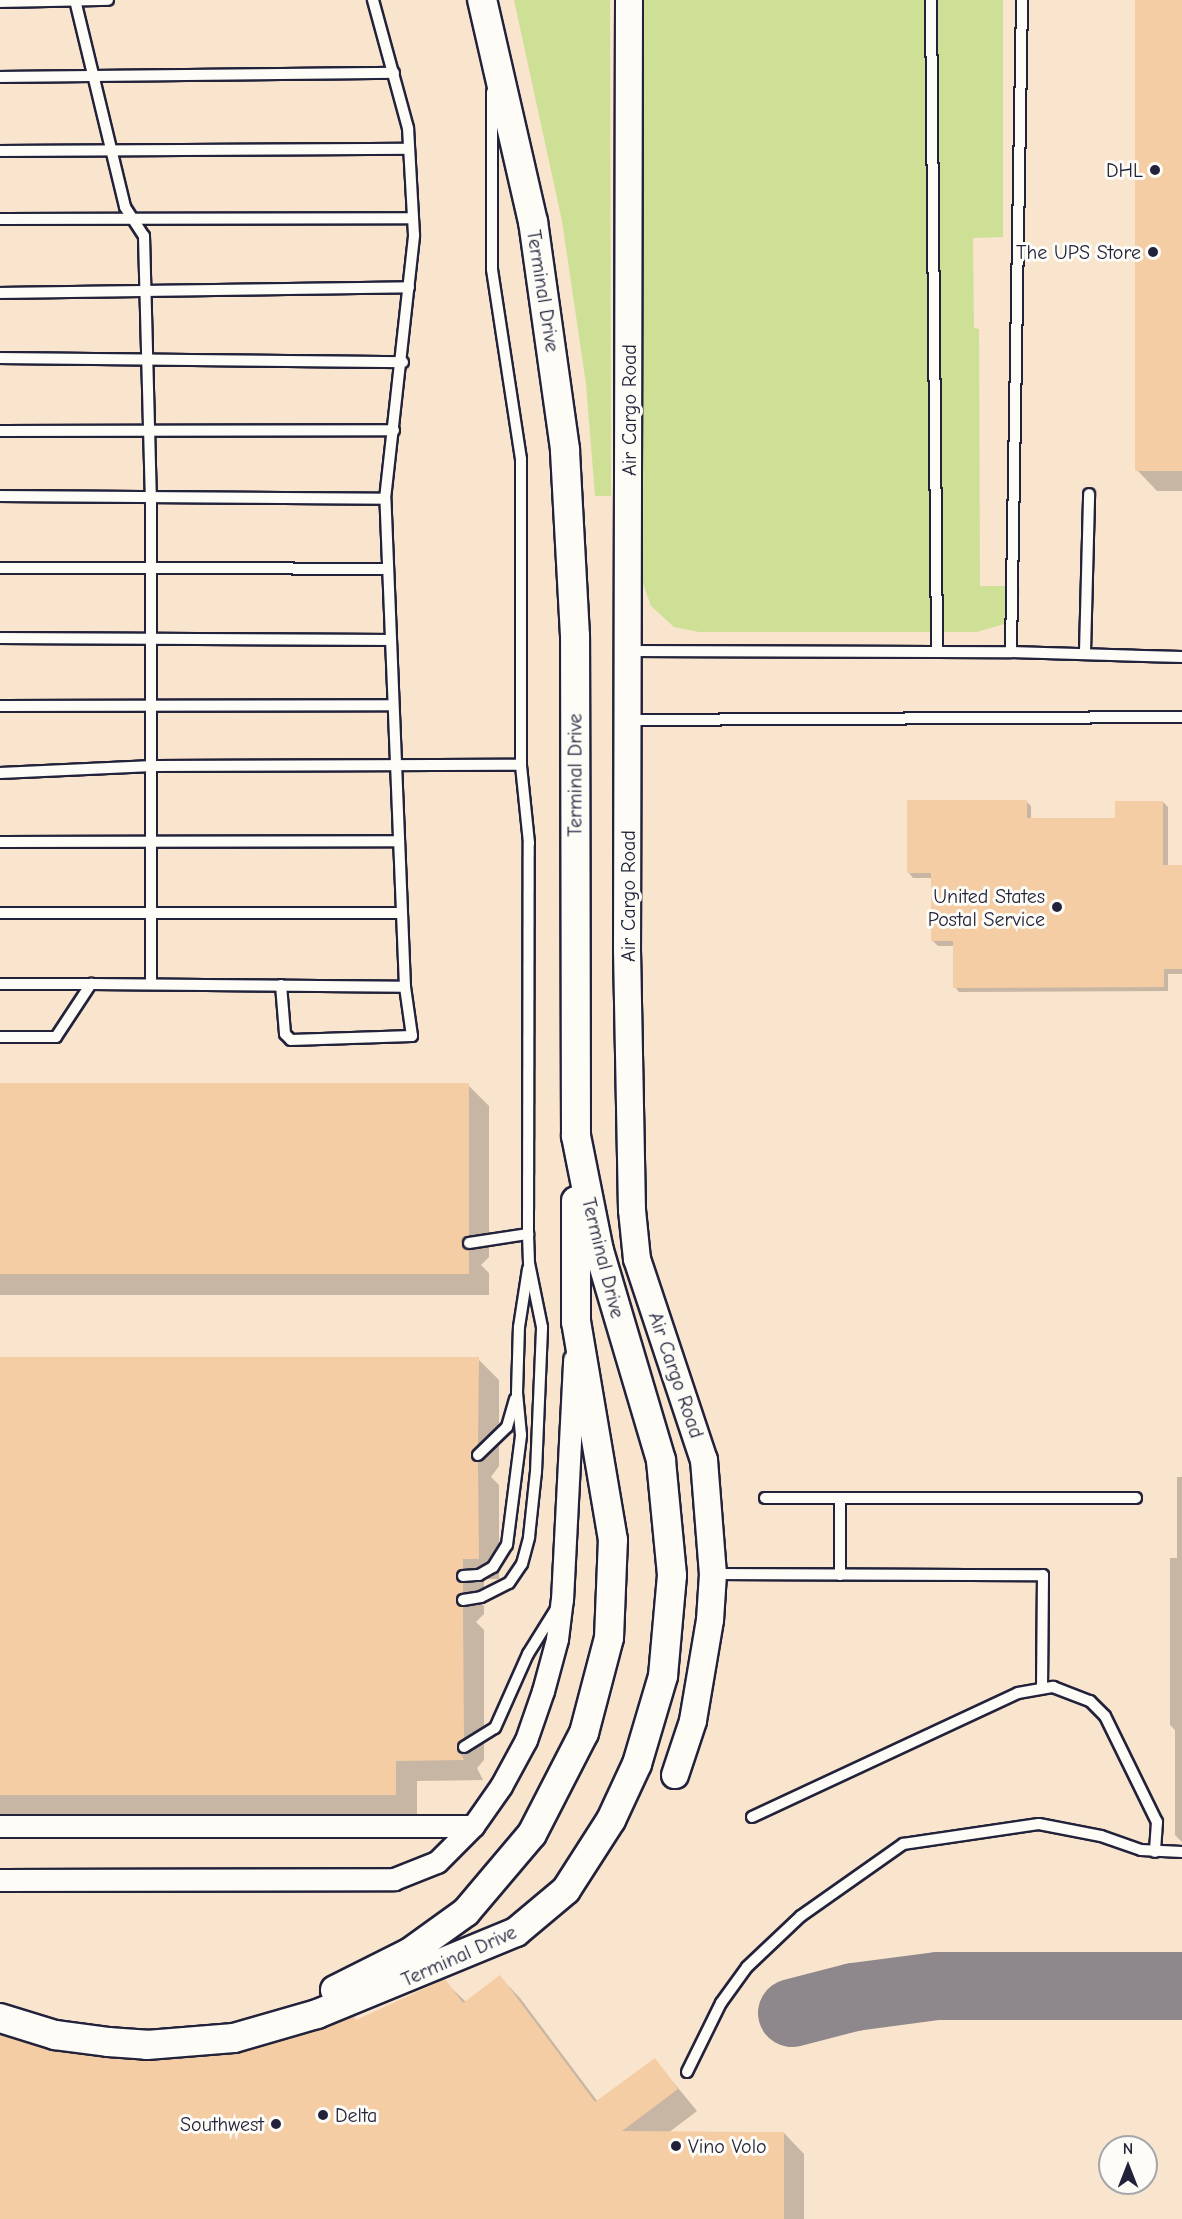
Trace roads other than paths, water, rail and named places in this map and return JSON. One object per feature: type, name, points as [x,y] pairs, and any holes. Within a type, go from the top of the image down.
[{"type":"main road","name":"Terminal Drive","points":[[0,2018],[55,2035],[108,2042],[147,2045],[234,2038],[317,2014],[516,1932],[566,1890],[611,1820],[637,1764],[663,1676],[672,1575],[661,1460],[599,1251],[576,1137],[574,636],[565,449],[532,222],[493,38],[482,0]]},
{"type":"main road","points":[[0,2005],[41,2021],[120,2039],[206,2032],[314,2000],[409,1953],[466,1911],[532,1834],[584,1733],[609,1638],[614,1540],[576,1322],[576,1137]]},
{"type":"street","name":"Air Cargo Road","points":[[629,0],[630,720],[627,950],[633,1220],[637,1259],[704,1460],[713,1574],[710,1620],[693,1720],[675,1775]]},
{"type":"street","points":[[0,1880],[394,1879],[437,1862],[473,1826],[526,1740],[557,1639],[562,1600],[576,1322]]},
{"type":"street","points":[[0,1826],[473,1826]]},
{"type":"lane","points":[[75,0],[113,149],[125,207],[144,236],[151,497],[153,766],[151,984]]},
{"type":"lane","points":[[0,2],[108,0]]},
{"type":"lane","points":[[281,985],[285,1034],[291,1040],[412,1036],[405,987],[397,841],[385,500],[402,362],[413,218],[408,128],[373,0]]},
{"type":"lane","points":[[931,0],[937,651]]},
{"type":"lane","points":[[1011,652],[1022,0]]},
{"type":"lane","points":[[463,1600],[481,1597],[509,1583],[522,1564],[530,1537],[541,1405],[542,1327],[530,1263],[528,1234],[530,843],[521,765],[521,459],[492,269],[493,38]]},
{"type":"lane","points":[[0,77],[394,73]]},
{"type":"lane","points":[[0,151],[409,149]]},
{"type":"lane","points":[[0,219],[413,218]]},
{"type":"lane","points":[[0,293],[146,294],[409,287]]},
{"type":"lane","points":[[0,358],[402,362]]},
{"type":"lane","points":[[0,431],[394,430]]},
{"type":"lane","points":[[1085,652],[1089,494]]},
{"type":"lane","points":[[0,496],[385,500]]},
{"type":"lane","points":[[0,568],[387,569]]},
{"type":"lane","points":[[0,638],[390,640]]},
{"type":"lane","points":[[630,651],[1085,652],[1182,657]]},
{"type":"lane","points":[[0,706],[392,705]]},
{"type":"lane","points":[[630,720],[1182,717]]},
{"type":"lane","points":[[0,773],[153,766],[521,765]]},
{"type":"lane","points":[[0,842],[397,841]]},
{"type":"lane","points":[[0,913],[401,913]]},
{"type":"lane","points":[[0,984],[405,987]]},
{"type":"lane","points":[[0,1037],[56,1037],[90,984]]},
{"type":"lane","points":[[469,1243],[528,1234]]},
{"type":"lane","points":[[463,1576],[479,1575],[493,1567],[507,1545],[521,1435],[516,1393],[519,1328],[530,1263]]},
{"type":"lane","points":[[478,1455],[507,1428],[516,1393]]},
{"type":"lane","points":[[765,1498],[1136,1498]]},
{"type":"lane","points":[[840,1498],[840,1575]]},
{"type":"lane","points":[[713,1574],[1043,1575],[1042,1687]]},
{"type":"lane","points":[[464,1747],[495,1728],[528,1654],[562,1600]]},
{"type":"lane","points":[[752,1817],[1018,1693],[1042,1687],[1074,1693],[1090,1701],[1105,1716],[1157,1822],[1155,1852]]},
{"type":"lane","points":[[687,2072],[721,2003],[747,1966],[801,1916],[903,1844],[1040,1824],[1155,1852],[1182,1852]]},
{"type":"place","name":"DHL","points":[[1155,170]]},
{"type":"place","name":"The UPS Store","points":[[1153,252]]},
{"type":"place","name":"United States Postal Service","points":[[1057,907]]},
{"type":"place","name":"Delta","points":[[323,2115]]},
{"type":"place","name":"Southwest","points":[[276,2124]]},
{"type":"place","name":"Vino Volo","points":[[676,2146]]}]
